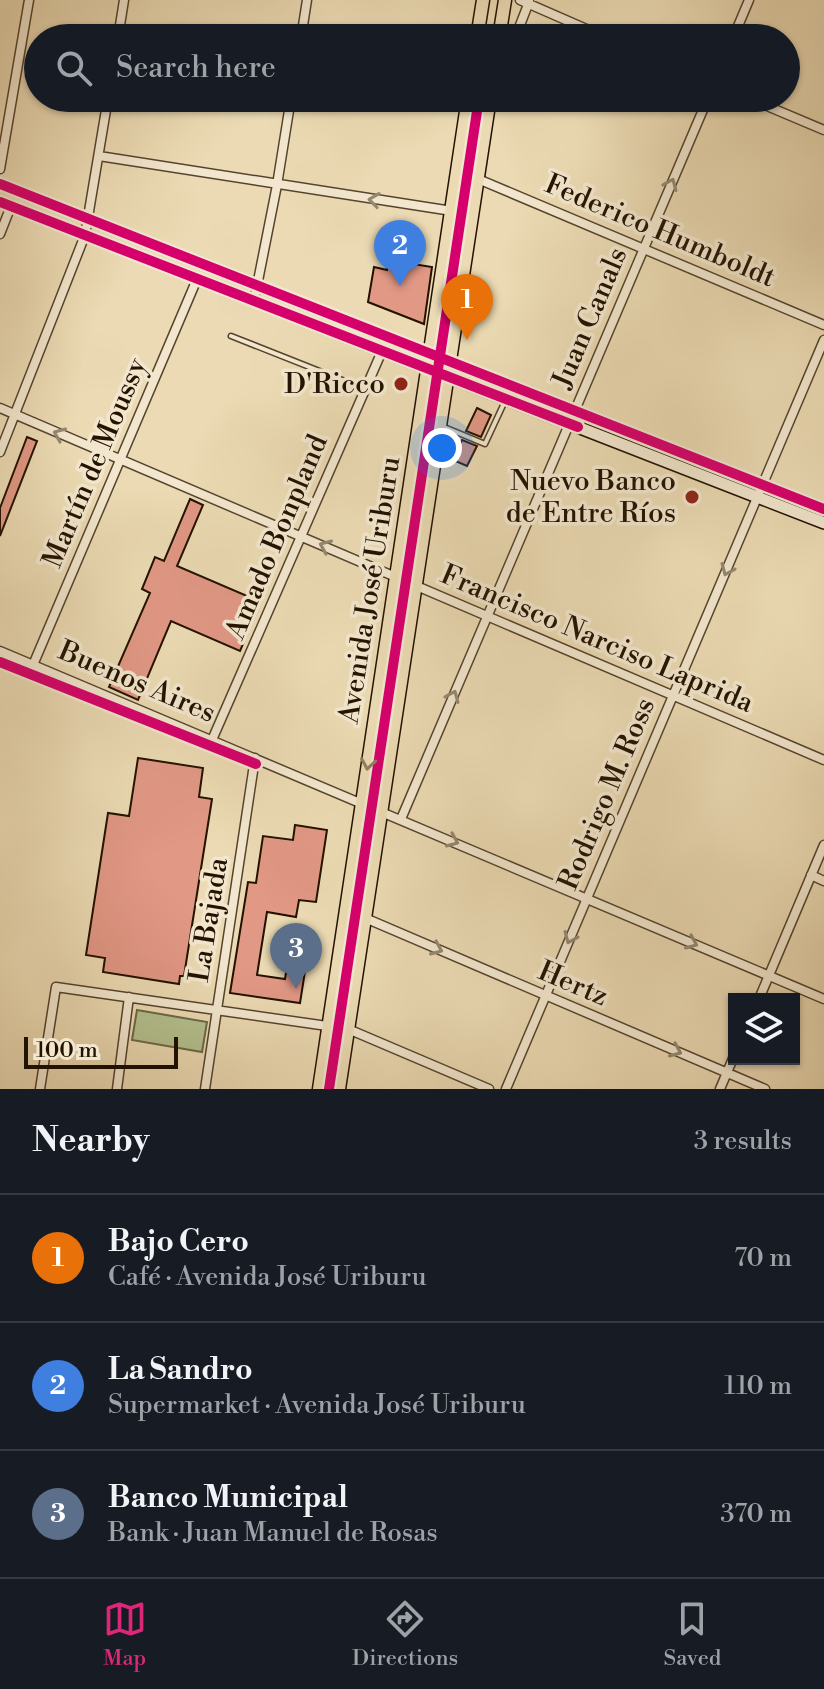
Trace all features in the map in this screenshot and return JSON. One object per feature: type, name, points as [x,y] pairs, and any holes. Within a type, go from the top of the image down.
[{"type":"main road","points":[[479,24],[483,0]]},
{"type":"main road","points":[[501,24],[505,0]]},
{"type":"main road","name":"Avenida José Uriburu","points":[[319,1089],[466,112]]},
{"type":"main road","name":"Avenida José Uriburu","points":[[339,1089],[488,112]]},
{"type":"main road","points":[[0,184],[824,509]]},
{"type":"main road","points":[[6,204],[824,523]]},
{"type":"street","points":[[25,24],[29,0]]},
{"type":"street","points":[[120,24],[124,0]]},
{"type":"street","points":[[303,24],[307,0]]},
{"type":"street","points":[[739,24],[749,0]]},
{"type":"street","points":[[519,24],[526,2],[576,24]]},
{"type":"street","points":[[0,169],[24,29]]},
{"type":"street","points":[[0,452],[85,235],[106,112]]},
{"type":"street","points":[[254,301],[289,112]]},
{"type":"street","name":"Juan Canals","points":[[401,819],[702,112]]},
{"type":"street","points":[[781,112],[824,130]]},
{"type":"street","points":[[99,156],[452,211]]},
{"type":"street","name":"Federico Humboldt","points":[[478,179],[824,325]]},
{"type":"street","points":[[0,234],[6,204]]},
{"type":"street","name":"Martín de Moussy","points":[[33,665],[197,279]]},
{"type":"street","name":"Rodrigo M. Ross","points":[[506,1089],[824,340]]},
{"type":"street","name":"Amado Bonpland","points":[[212,740],[382,351]]},
{"type":"street","name":"Francisco Narciso Laprida","points":[[0,408],[824,760]]},
{"type":"street","name":"Buenos Aires","points":[[0,651],[824,999]]},
{"type":"street","name":"La Bajada","points":[[205,1089],[255,758]]},
{"type":"street","points":[[762,993],[824,845]]},
{"type":"street","points":[[811,875],[824,881]]},
{"type":"street","name":"Hertz","points":[[365,918],[765,1089]]},
{"type":"street","points":[[40,1089],[56,987],[348,1029],[489,1089]]},
{"type":"street","points":[[117,1089],[129,997]]},
{"type":"street","points":[[720,1089],[730,1065]]},
{"type":"lane","points":[[231,336],[365,389]]},
{"type":"lane","points":[[441,426],[485,444],[506,399]]},
{"type":"green space","points":[[433,388],[441,389],[411,573],[404,568]]},
{"type":"green space","points":[[402,593],[408,595],[380,791],[373,795],[371,785],[399,596]]},
{"type":"green space","points":[[366,826],[371,826],[374,831],[343,1017],[338,1019],[337,1011]]},
{"type":"green space","points":[[137,1010],[207,1022],[202,1052],[132,1040]]},
{"type":"building","points":[[388,260],[432,267],[424,324],[368,302],[374,267],[387,270]]},
{"type":"building","points":[[477,408],[491,415],[481,437],[466,431]]},
{"type":"building","points":[[27,437],[37,441],[0,536],[0,508]]},
{"type":"building","points":[[462,440],[477,446],[467,466],[453,460]]},
{"type":"building","points":[[190,499],[203,505],[177,566],[261,602],[240,651],[171,621],[138,700],[109,687],[150,593],[142,589],[155,557],[164,561]]},
{"type":"building","points":[[138,758],[203,768],[199,797],[212,799],[184,976],[180,976],[179,984],[103,972],[105,958],[86,955],[108,813],[129,816]]},
{"type":"building","points":[[295,825],[327,830],[316,902],[299,900],[296,917],[267,912],[257,975],[285,979],[293,930],[311,933],[300,1003],[230,993],[248,882],[256,883],[263,836],[293,840]]},
{"type":"cycle path","points":[[329,1089],[477,112]]},
{"type":"cycle path","points":[[0,184],[824,509]]},
{"type":"cycle path","points":[[0,202],[578,427]]},
{"type":"cycle path","points":[[0,662],[256,764]]},
{"type":"place","name":"La Sandro","points":[[400,286]]},
{"type":"place","name":"Bajo Cero","points":[[467,340]]},
{"type":"place","name":"D'Ricco","points":[[401,384]]},
{"type":"place","name":"Nuevo Banco de Entre Ríos","points":[[692,497]]},
{"type":"place","name":"Banco Municipal","points":[[296,989]]}]
